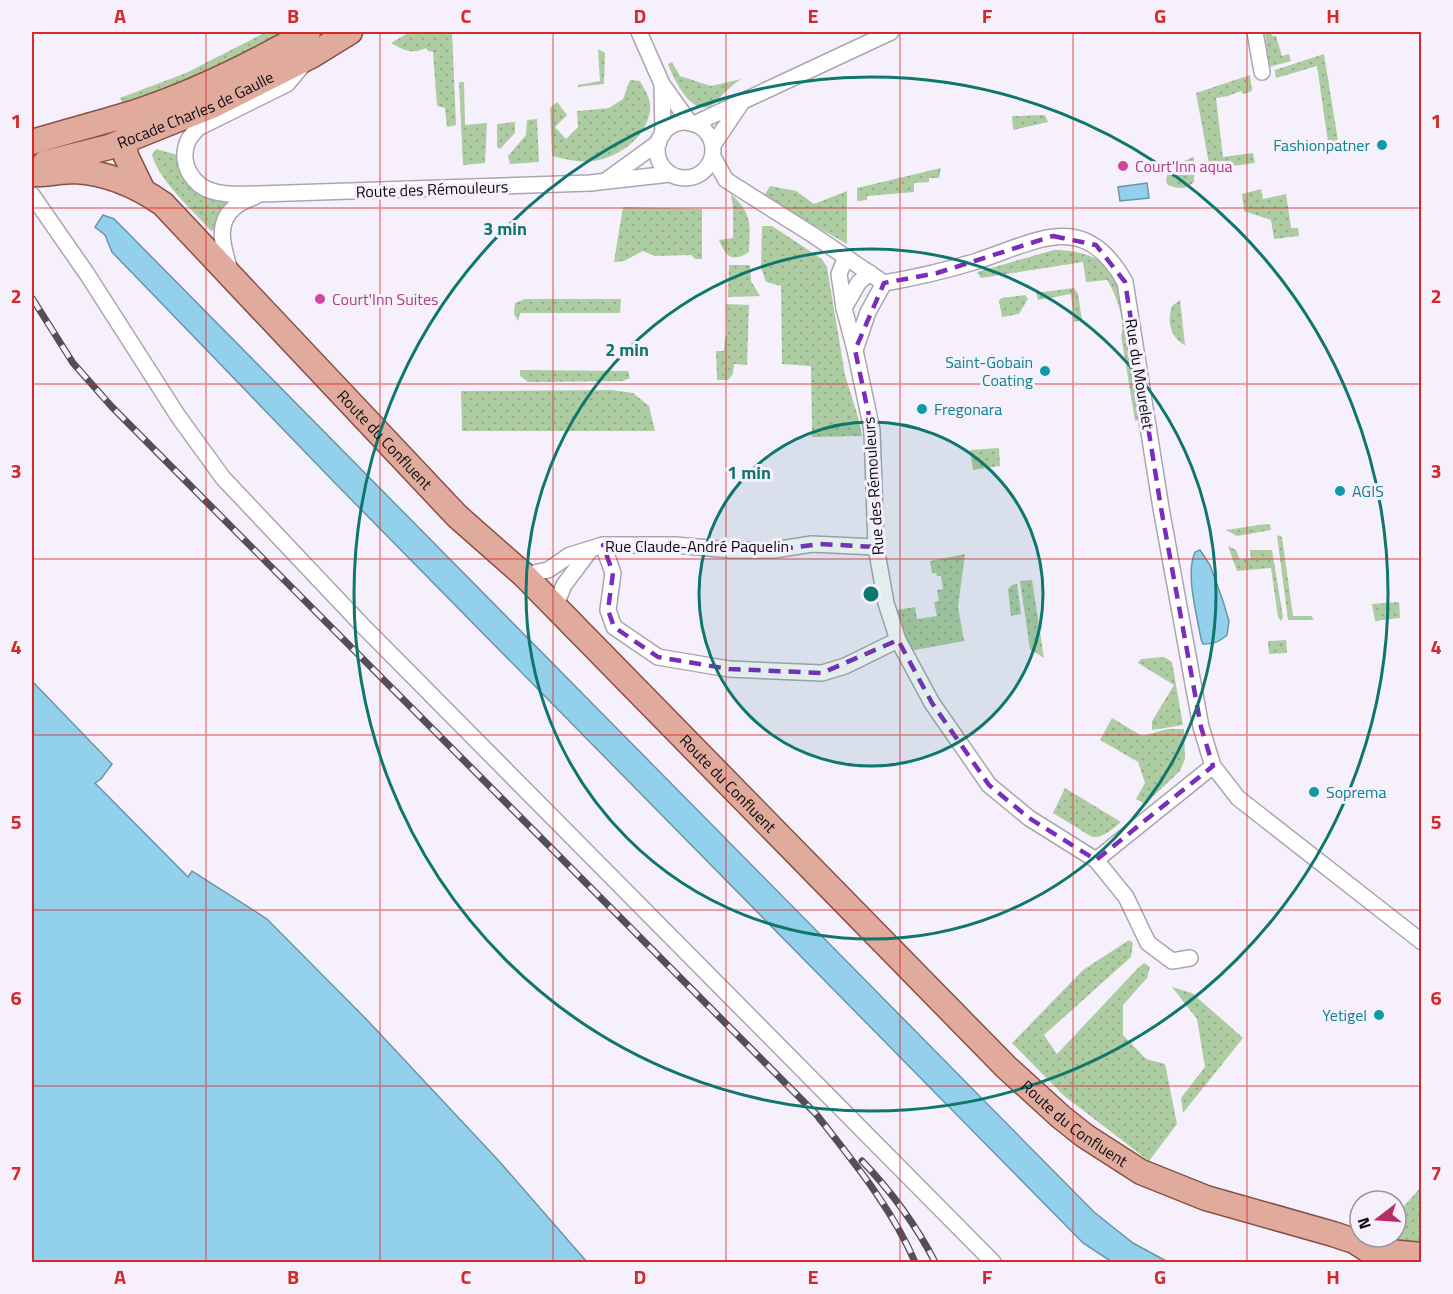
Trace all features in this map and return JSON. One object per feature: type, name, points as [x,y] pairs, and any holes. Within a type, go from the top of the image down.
[{"type":"main road","name":"Rocade Charles de Gaulle","points":[[32,142],[168,100],[251,63],[308,32]]},
{"type":"main road","name":"Rocade Charles de Gaulle","points":[[32,166],[109,147],[131,135],[223,101],[311,56],[350,32]]},
{"type":"main road","points":[[142,189],[126,156],[131,135],[146,118],[209,94],[251,63]]},
{"type":"main road","points":[[101,122],[120,125],[131,135],[163,204]]},
{"type":"main road","points":[[32,174],[73,171],[101,174],[142,189],[163,204]]},
{"type":"main road","name":"Route du Confluent","points":[[163,204],[457,516],[524,575],[1006,1066],[1060,1117],[1102,1148],[1141,1172],[1206,1198],[1354,1241],[1372,1256],[1422,1256]]},
{"type":"main road","points":[[1409,1263],[1422,1256]]},
{"type":"street","points":[[639,32],[662,84],[692,123],[706,132],[726,180]]},
{"type":"street","points":[[605,180],[661,138],[675,124],[692,123],[891,32]]},
{"type":"street","points":[[1255,32],[1262,72]]},
{"type":"street","name":"Route des Rémouleurs","points":[[311,56],[287,84],[198,128],[189,138],[185,148],[185,161],[195,181],[203,187],[223,193],[259,194],[590,183],[670,174]]},
{"type":"street","points":[[662,84],[659,159],[663,168],[670,174],[687,178],[706,169],[713,151],[743,99]]},
{"type":"street","points":[[695,176],[726,180],[884,283],[868,312],[855,350]]},
{"type":"street","points":[[232,276],[221,236],[225,220],[234,207],[259,194]]},
{"type":"street","points":[[32,195],[87,274],[178,416],[223,478],[362,625],[993,1263]]},
{"type":"street","name":"Rue du Mourelet","points":[[884,283],[938,273],[1053,236],[1081,239],[1106,253],[1116,265],[1125,282],[1161,508],[1201,727],[1213,766]]},
{"type":"street","name":"Rue des Rémouleurs","points":[[846,257],[839,274],[844,308],[872,430],[876,547],[886,603],[898,640],[933,703],[989,785],[1029,818],[1096,860],[1125,897],[1148,943],[1172,962],[1190,958]]},
{"type":"street","points":[[844,308],[860,282],[870,273]]},
{"type":"street","name":"Rue Claude-André Paquelin","points":[[524,575],[548,570],[570,555],[597,547],[675,545],[731,550],[774,550],[812,544],[876,547]]},
{"type":"street","points":[[597,547],[613,573],[608,610],[614,627],[658,657],[729,669],[822,673],[845,666],[898,640]]},
{"type":"street","name":"Rue Claude-André Paquelin","points":[[555,607],[564,585],[597,547]]},
{"type":"street","points":[[1096,860],[1213,766],[1238,798],[1422,942]]},
{"type":"highlighted area","points":[[1053,236],[1096,245],[1125,282],[1161,508],[1201,727],[1213,766],[1096,860],[1029,818],[989,785],[932,703],[898,640],[822,673],[729,669],[658,657],[614,627],[608,610],[613,573],[603,545],[774,550],[820,544],[876,547],[872,430],[855,350],[884,283],[937,273]]},
{"type":"green space","points":[[266,32],[289,32],[218,68],[124,106],[120,98],[186,73]]},
{"type":"green space","points":[[410,32],[452,32],[456,125],[447,127],[445,108],[437,106],[433,52],[426,48],[408,51],[391,43]]},
{"type":"green space","points":[[1265,32],[1271,32],[1272,36],[1276,36],[1282,56],[1289,54],[1291,61],[1269,67]]},
{"type":"green space","points":[[598,49],[605,53],[604,84],[578,87],[578,85],[600,81]]},
{"type":"green space","points":[[1324,54],[1339,147],[1329,149],[1317,66],[1276,78],[1275,70]]},
{"type":"green space","points":[[672,62],[680,76],[711,86],[741,79],[713,104],[705,108],[697,106],[684,95],[668,64]]},
{"type":"green space","points":[[1250,75],[1252,91],[1243,94],[1241,91],[1216,98],[1223,157],[1253,153],[1255,163],[1210,169],[1196,93]]},
{"type":"green space","points":[[630,80],[640,81],[648,95],[650,111],[643,130],[630,145],[613,155],[594,161],[578,161],[552,156],[550,108],[557,102],[567,115],[555,127],[566,139],[578,127],[577,111],[609,108],[623,99]]},
{"type":"green space","points":[[459,82],[464,82],[465,125],[487,123],[485,163],[463,165]]},
{"type":"green space","points":[[1045,115],[1048,122],[1013,130],[1012,116]]},
{"type":"green space","points":[[537,119],[539,162],[510,164],[508,156],[526,135],[527,120]]},
{"type":"green space","points":[[515,122],[515,133],[500,149],[497,147],[497,124]]},
{"type":"green space","points":[[156,149],[178,155],[183,176],[196,192],[210,198],[234,197],[217,229],[211,231],[169,185],[152,155]]},
{"type":"green space","points":[[1194,157],[1194,182],[1182,188],[1168,185],[1166,180],[1168,172],[1164,164],[1176,164]]},
{"type":"green space","points":[[941,168],[939,178],[929,178],[929,182],[914,183],[914,192],[867,196],[867,200],[857,201],[857,188]]},
{"type":"green space","points":[[770,186],[796,191],[814,204],[847,191],[847,244],[765,194]]},
{"type":"green space","points":[[1261,189],[1263,199],[1286,194],[1291,228],[1298,228],[1299,236],[1274,239],[1271,220],[1244,211],[1242,194]]},
{"type":"green space","points":[[731,194],[747,214],[750,227],[749,252],[734,258],[724,251],[719,240],[733,238]]},
{"type":"green space","points":[[623,207],[702,209],[702,259],[695,259],[691,255],[655,256],[643,251],[624,261],[614,262]]},
{"type":"green space","points":[[762,226],[772,226],[822,259],[827,267],[845,375],[862,436],[812,437],[811,366],[782,364],[781,286],[766,282],[761,268]]},
{"type":"green space","points":[[1054,250],[1076,252],[1097,259],[1110,270],[1119,285],[1142,419],[1135,421],[1121,335],[1121,314],[1107,280],[1086,282],[1083,262],[981,278],[977,272]]},
{"type":"green space","points":[[729,265],[750,265],[751,281],[760,296],[728,297]]},
{"type":"green space","points":[[1074,288],[1078,294],[1082,320],[1074,322],[1071,294],[1038,300],[1036,293]]},
{"type":"green space","points":[[1025,295],[1028,299],[1019,314],[1002,317],[999,301],[1001,298]]},
{"type":"green space","points":[[525,299],[621,299],[620,313],[520,313],[518,321],[514,314],[515,303]]},
{"type":"green space","points":[[1180,300],[1185,345],[1173,334],[1170,323],[1172,306]]},
{"type":"green space","points":[[726,304],[749,305],[747,365],[734,364],[733,374],[728,380],[717,380],[716,351],[724,351],[727,336]]},
{"type":"green space","points":[[520,370],[628,371],[630,378],[623,381],[528,382],[520,376]]},
{"type":"green space","points":[[612,390],[633,393],[649,406],[655,431],[462,431],[461,391]]},
{"type":"green space","points":[[999,448],[1000,466],[973,470],[970,450]]},
{"type":"green space","points":[[1270,525],[1271,530],[1237,536],[1226,530]]},
{"type":"green space","points":[[1277,535],[1282,537],[1293,616],[1311,616],[1314,620],[1288,620]]},
{"type":"green space","points":[[1228,546],[1236,550],[1240,560],[1251,558],[1250,550],[1272,550],[1283,617],[1281,621],[1278,617],[1271,568],[1237,571]]},
{"type":"green space","points":[[965,554],[958,607],[964,641],[904,652],[897,610],[915,607],[917,619],[937,616],[934,602],[939,601],[937,590],[943,589],[941,576],[932,573],[930,561]]},
{"type":"green space","points":[[1032,580],[1044,658],[1030,649],[1020,581]]},
{"type":"green space","points":[[1017,584],[1021,614],[1011,616],[1008,589]]},
{"type":"green space","points":[[1399,602],[1400,618],[1375,621],[1372,604]]},
{"type":"green space","points":[[1286,640],[1287,653],[1269,654],[1268,641]]},
{"type":"green space","points":[[1164,657],[1172,662],[1183,725],[1152,730],[1152,721],[1174,685],[1138,663],[1141,659]]},
{"type":"green space","points":[[1112,718],[1142,736],[1168,729],[1184,729],[1185,759],[1180,771],[1145,804],[1136,799],[1145,783],[1138,762],[1100,740]]},
{"type":"green space","points":[[1065,788],[1121,822],[1104,835],[1092,837],[1053,813]]},
{"type":"green space","points":[[1129,940],[1133,943],[1131,957],[1044,1035],[1057,1054],[1138,968],[1144,963],[1150,967],[1147,978],[1123,1005],[1123,1035],[1146,1059],[1165,1064],[1177,1124],[1149,1161],[1063,1095],[1012,1043],[1083,970]]},
{"type":"green space","points":[[1172,987],[1192,993],[1243,1038],[1183,1113],[1181,1098],[1205,1067],[1197,1019]]},
{"type":"green space","points":[[1421,1187],[1421,1241],[1411,1243],[1408,1243],[1408,1202]]},
{"type":"water","points":[[1147,183],[1149,198],[1120,201],[1118,187]]},
{"type":"water","points":[[103,215],[114,219],[131,236],[1094,1212],[1133,1243],[1168,1262],[1112,1262],[1083,1243],[334,482],[112,252],[105,235],[95,227]]},
{"type":"water","points":[[1200,550],[1210,565],[1229,621],[1227,635],[1216,642],[1207,644],[1203,644],[1201,639],[1191,582],[1192,561],[1195,552]]},
{"type":"water","points":[[32,681],[112,764],[101,779],[95,783],[188,877],[192,871],[267,919],[368,1021],[498,1160],[587,1262],[32,1262]]},
{"type":"railway","points":[[32,298],[73,363],[112,407],[816,1114],[883,1204],[915,1262]]},
{"type":"railway","points":[[862,1161],[902,1209],[935,1262]]},
{"type":"place","name":"Fashionpatner","points":[[1382,145]]},
{"type":"place","name":"Court'Inn aqua","points":[[1123,166]]},
{"type":"place","name":"Court'Inn Suites","points":[[320,299]]},
{"type":"place","name":"Saint-Gobain Coating","points":[[1045,371]]},
{"type":"place","name":"Fregonara","points":[[922,409]]},
{"type":"place","name":"AGIS","points":[[1340,491]]},
{"type":"place","name":"Soprema","points":[[1314,792]]},
{"type":"place","name":"Yetigel","points":[[1379,1015]]}]
